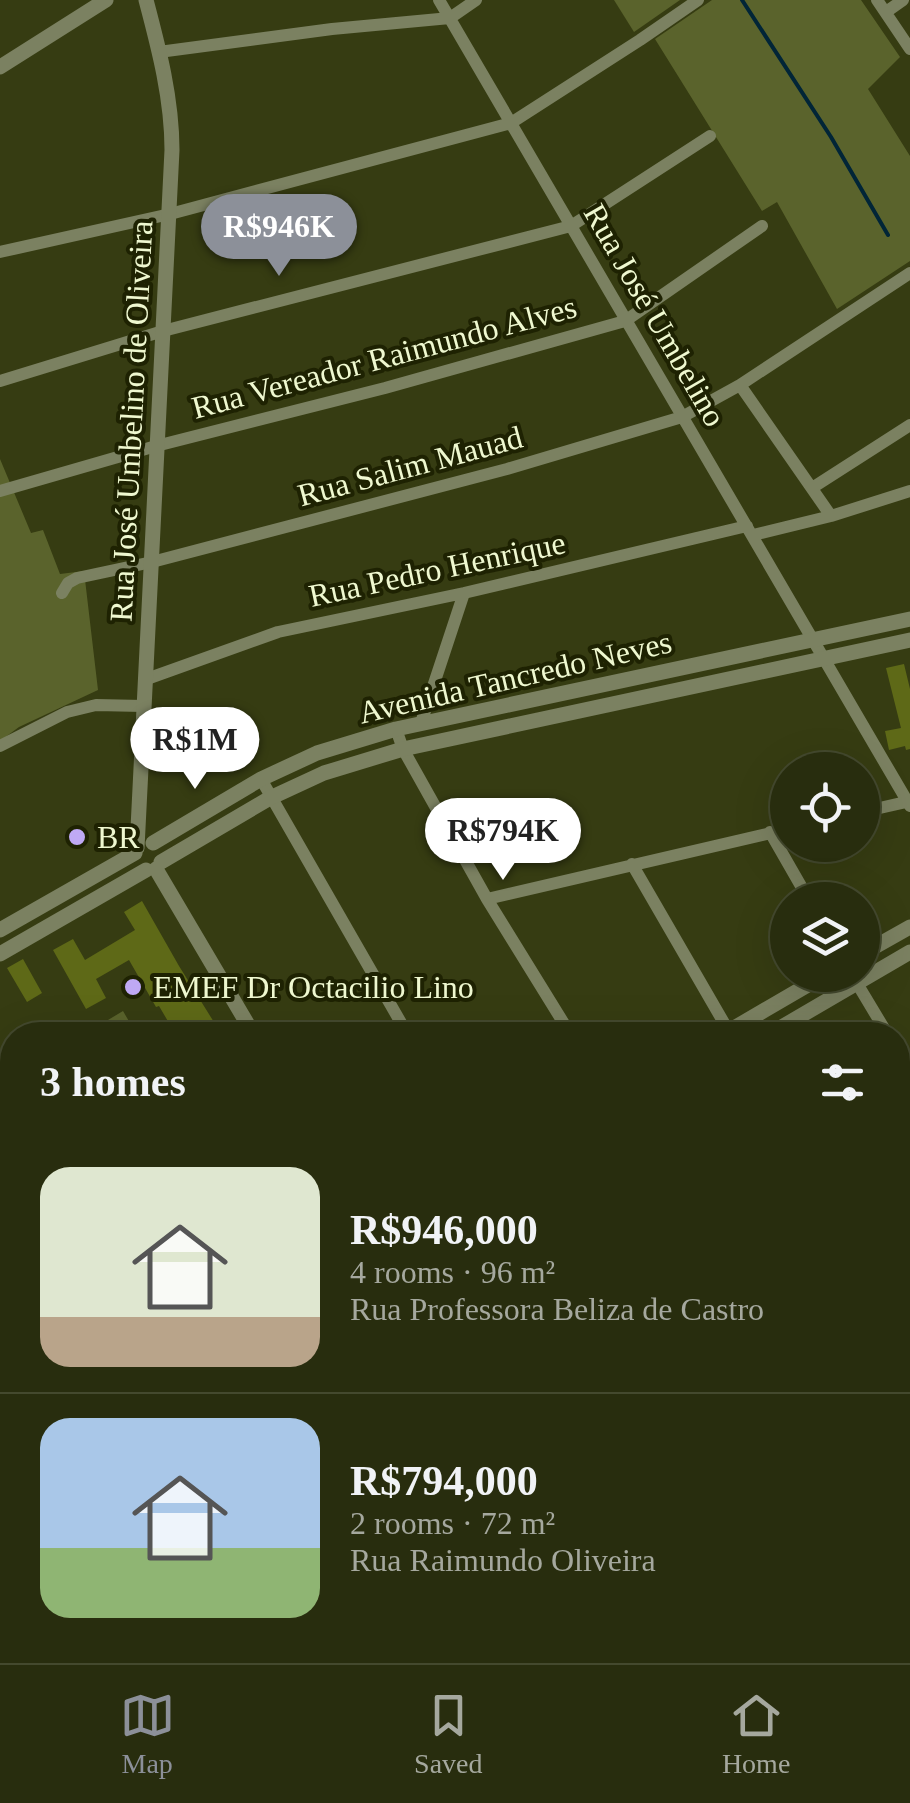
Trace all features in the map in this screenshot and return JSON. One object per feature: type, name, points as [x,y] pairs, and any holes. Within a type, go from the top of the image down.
[{"type":"street","points":[[0,67],[106,0]]},
{"type":"street","name":"Rua José Umbelino de Oliveira","points":[[144,847],[139,820],[144,680],[172,129],[146,0]]},
{"type":"street","name":"Rua José Umbelino","points":[[439,0],[909,803]]},
{"type":"street","points":[[159,52],[450,18],[476,0]]},
{"type":"street","points":[[0,252],[170,214],[512,124],[698,0]]},
{"type":"street","points":[[877,0],[910,50]]},
{"type":"street","points":[[886,12],[904,0]]},
{"type":"street","points":[[0,381],[163,331],[571,226],[710,136]]},
{"type":"street","name":"Rua Vereador Raimundo Alves","points":[[156,446],[625,321],[762,226]]},
{"type":"street","name":"Rua Salim Mauad","points":[[62,593],[77,578],[507,469],[682,417],[740,385],[910,273]]},
{"type":"street","points":[[740,385],[831,516]]},
{"type":"street","points":[[812,488],[910,425]]},
{"type":"street","points":[[0,491],[156,446]]},
{"type":"street","name":"Rua Pedro Henrique","points":[[144,680],[278,632],[831,516],[910,491]]},
{"type":"street","points":[[420,723],[464,593]]},
{"type":"street","name":"Avenida Tancredo Neves","points":[[0,930],[261,779],[317,753],[420,723],[910,620]]},
{"type":"street","name":"Avenida Tancredo Neves","points":[[0,954],[270,798],[324,773],[403,750],[910,640]]},
{"type":"street","points":[[0,746],[67,712],[96,704],[143,706]]},
{"type":"street","points":[[396,729],[403,750],[562,1022]]},
{"type":"street","points":[[261,779],[400,1022]]},
{"type":"street","points":[[880,809],[909,803]]},
{"type":"street","points":[[488,899],[770,832]]},
{"type":"street","points":[[144,847],[162,853],[154,867],[138,866],[144,847]]},
{"type":"street","points":[[632,864],[720,1022]]},
{"type":"street","points":[[154,867],[246,1022]]},
{"type":"street","points":[[56,898],[66,916]]},
{"type":"street","points":[[880,944],[910,926]]},
{"type":"street","points":[[880,967],[910,952]]},
{"type":"street","points":[[747,1022],[797,992]]},
{"type":"street","points":[[788,1022],[835,992]]},
{"type":"street","points":[[863,992],[880,1022]]},
{"type":"green space","points":[[614,0],[680,0],[634,32]]},
{"type":"green space","points":[[712,0],[861,0],[900,57],[868,89],[910,156],[910,261],[837,309],[777,202],[762,211],[655,39]]},
{"type":"green space","points":[[0,459],[31,533],[43,530],[60,574],[84,571],[98,690],[19,727],[0,741]]},
{"type":"green space","points":[[123,1011],[129,1022],[105,1022]]},
{"type":"building","points":[[904,664],[910,689],[910,749],[905,746],[889,750],[885,731],[901,728],[886,668]]},
{"type":"building","points":[[142,901],[214,1022],[168,1022],[129,960],[96,979],[106,998],[86,1009],[53,950],[73,939],[85,960],[135,930],[124,912]]},
{"type":"building","points":[[23,959],[42,993],[27,1002],[7,968]]},
{"type":"waterway","points":[[742,0],[831,137],[888,235]]},
{"type":"place","name":"BR","points":[[77,837]]},
{"type":"place","name":"EMEF Dr Octacilio Lino","points":[[133,987]]}]
